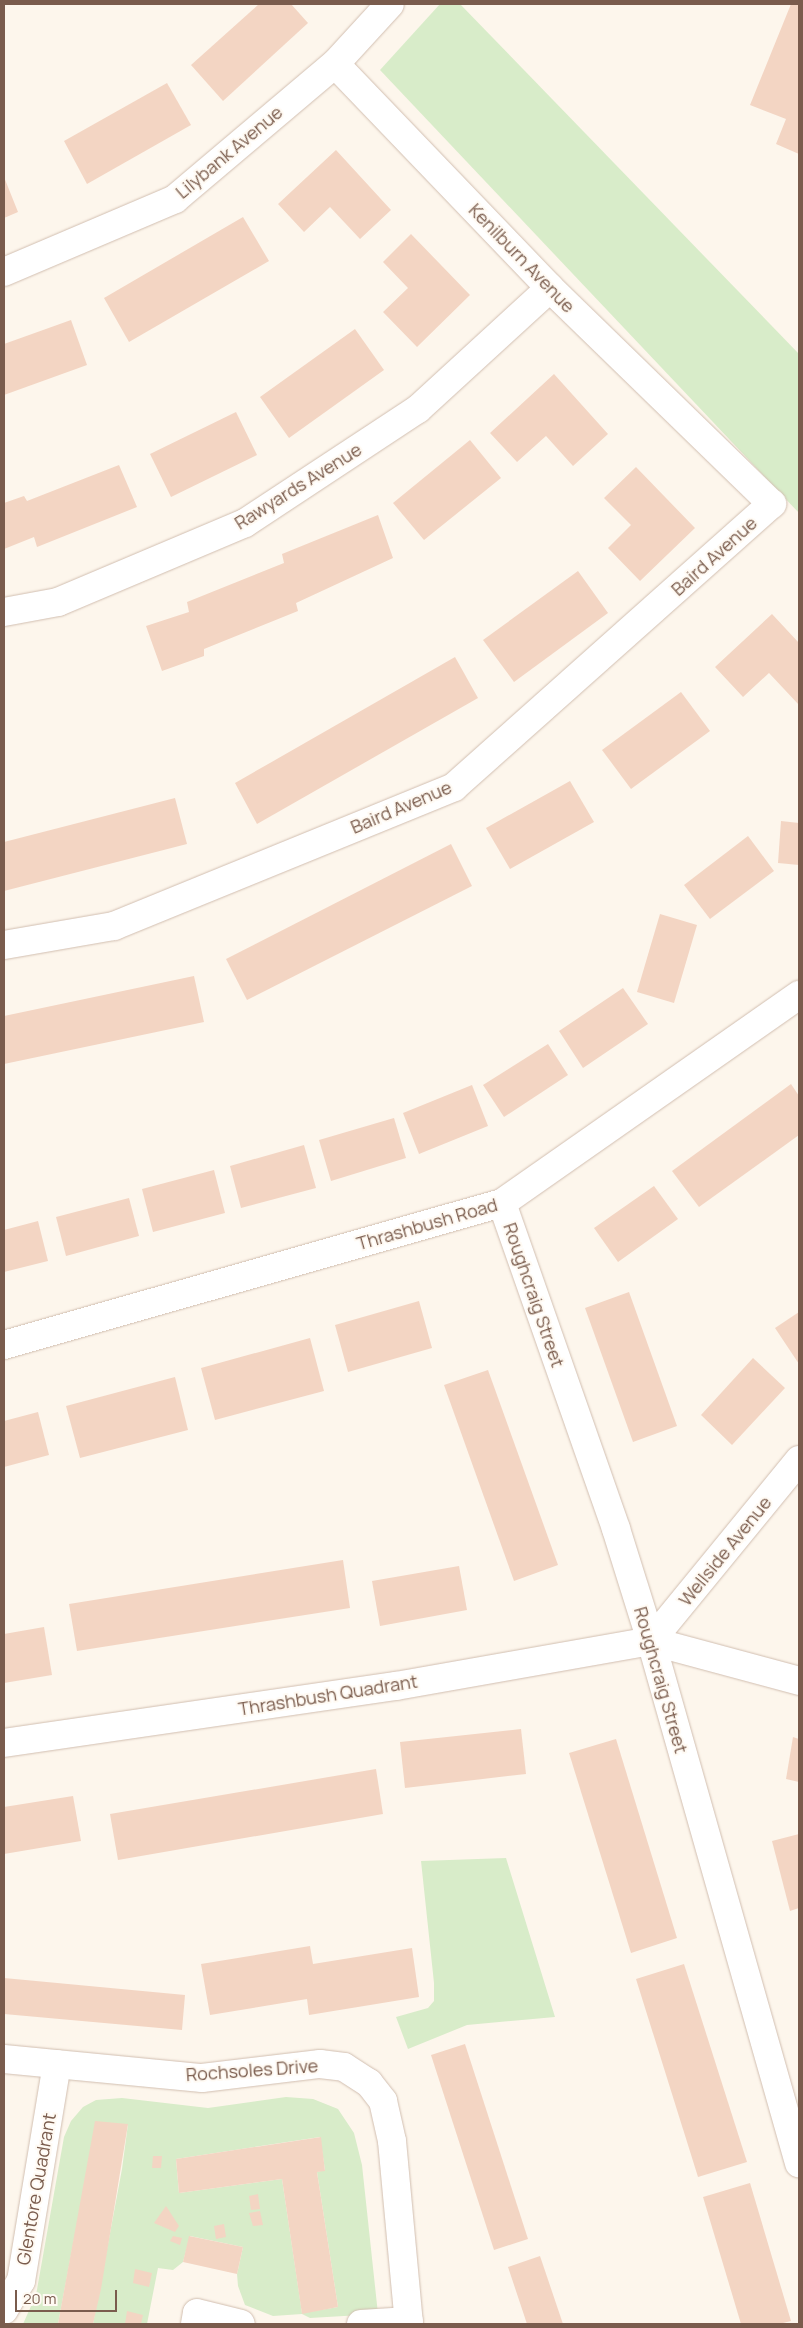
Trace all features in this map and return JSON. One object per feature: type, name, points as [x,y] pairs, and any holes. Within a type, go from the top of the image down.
[{"type":"street","points":[[335,64],[390,4]]},
{"type":"street","name":"Lilybank Avenue","points":[[4,272],[175,199],[335,64]]},
{"type":"street","name":"Kenilburn Avenue","points":[[335,64],[550,288],[772,504]]},
{"type":"street","name":"Rawyards Avenue","points":[[4,612],[58,602],[245,523],[418,409],[550,288]]},
{"type":"street","name":"Baird Avenue","points":[[4,944],[114,926],[454,786],[772,504]]},
{"type":"street","name":"Thrashbush Road","points":[[4,1345],[502,1203],[799,995]]},
{"type":"street","name":"Roughcraig Street","points":[[502,1203],[616,1529],[651,1641],[799,2163]]},
{"type":"street","name":"Wellside Avenue","points":[[651,1641],[799,1460]]},
{"type":"street","points":[[651,1641],[799,1682]]},
{"type":"street","name":"Thrashbush Quadrant","points":[[4,1743],[396,1686],[651,1641]]},
{"type":"street","name":"Rochsoles Drive","points":[[4,2059],[202,2078],[320,2064],[344,2067],[369,2083],[384,2101],[392,2141],[409,2322]]},
{"type":"street","name":"Glentore Quadrant","points":[[4,2310],[20,2281],[57,2064]]},
{"type":"street","points":[[195,2324],[197,2313],[241,2324]]},
{"type":"street","points":[[361,2324],[409,2322]]},
{"type":"green space","points":[[440,4],[460,4],[799,354],[799,513],[380,70]]},
{"type":"green space","points":[[506,1858],[555,2017],[467,2025],[408,2049],[396,2017],[428,2008],[434,2001],[434,1983],[421,1861]]},
{"type":"green space","points":[[286,2097],[313,2099],[338,2109],[354,2133],[362,2165],[378,2314],[310,2318],[302,2314],[273,2316],[245,2305],[238,2286],[237,2274],[243,2247],[190,2236],[183,2262],[173,2270],[158,2268],[147,2324],[93,2324],[122,2169],[128,2124],[74,2239],[58,2324],[23,2324],[36,2295],[64,2137],[71,2121],[83,2107],[96,2100],[122,2098],[208,2108]],"holes":[[[320,2137],[325,2170],[317,2172],[338,2307],[302,2313],[282,2179],[179,2193],[176,2159]]]},
{"type":"building","points":[[259,4],[291,4],[308,23],[223,101],[191,65]]},
{"type":"building","points":[[791,4],[799,4],[799,154],[776,144],[786,119],[750,105]]},
{"type":"building","points":[[167,83],[191,125],[87,184],[64,141]]},
{"type":"building","points":[[336,150],[391,210],[360,239],[330,207],[304,232],[278,204]]},
{"type":"building","points":[[4,177],[18,212],[4,218]]},
{"type":"building","points":[[243,217],[269,261],[129,342],[104,298]]},
{"type":"building","points":[[411,234],[470,295],[417,347],[383,312],[408,288],[383,262]]},
{"type":"building","points":[[71,320],[87,365],[4,395],[4,344]]},
{"type":"building","points":[[355,329],[384,370],[289,438],[260,397]]},
{"type":"building","points":[[554,374],[608,434],[573,466],[546,436],[517,462],[490,433]]},
{"type":"building","points":[[236,412],[257,455],[171,497],[150,454]]},
{"type":"building","points":[[470,440],[501,478],[424,540],[393,503]]},
{"type":"building","points":[[119,465],[137,507],[37,547],[34,537],[4,549],[4,503],[24,496],[27,501]]},
{"type":"building","points":[[636,467],[695,528],[640,581],[608,548],[631,525],[604,498]]},
{"type":"building","points":[[378,515],[393,558],[296,603],[298,611],[204,649],[204,656],[162,671],[146,626],[189,612],[187,602],[284,563],[282,554]]},
{"type":"building","points":[[578,571],[608,613],[514,682],[483,640]]},
{"type":"building","points":[[772,614],[799,643],[799,705],[769,673],[743,697],[715,667]]},
{"type":"building","points":[[455,657],[478,698],[257,824],[235,783]]},
{"type":"building","points":[[681,692],[710,731],[631,789],[602,750]]},
{"type":"building","points":[[570,781],[594,822],[510,869],[486,828]]},
{"type":"building","points":[[175,798],[187,844],[4,891],[4,842]]},
{"type":"building","points":[[781,821],[799,823],[799,865],[778,863]]},
{"type":"building","points":[[748,836],[774,871],[710,919],[684,885]]},
{"type":"building","points":[[451,844],[472,886],[247,1000],[226,959]]},
{"type":"building","points":[[660,914],[697,925],[674,1003],[637,992]]},
{"type":"building","points":[[194,976],[204,1022],[4,1064],[4,1016]]},
{"type":"building","points":[[623,988],[648,1024],[583,1068],[559,1031]]},
{"type":"building","points":[[548,1044],[568,1075],[504,1117],[483,1085]]},
{"type":"building","points":[[791,1084],[799,1096],[799,1135],[699,1207],[672,1171]]},
{"type":"building","points":[[472,1085],[488,1126],[419,1154],[403,1113]]},
{"type":"building","points":[[394,1118],[406,1158],[331,1181],[319,1140]]},
{"type":"building","points":[[304,1145],[316,1188],[241,1208],[230,1166]]},
{"type":"building","points":[[214,1170],[225,1213],[153,1232],[142,1189]]},
{"type":"building","points":[[654,1186],[678,1219],[618,1262],[594,1228]]},
{"type":"building","points":[[129,1198],[139,1236],[66,1256],[56,1217]]},
{"type":"building","points":[[38,1221],[48,1261],[4,1272],[4,1230]]},
{"type":"building","points":[[629,1292],[677,1426],[633,1442],[585,1308]]},
{"type":"building","points":[[419,1301],[432,1348],[348,1372],[335,1325]]},
{"type":"building","points":[[799,1312],[799,1364],[775,1328]]},
{"type":"building","points":[[310,1338],[324,1391],[215,1420],[201,1368]]},
{"type":"building","points":[[753,1358],[785,1388],[732,1445],[701,1415]]},
{"type":"building","points":[[488,1370],[558,1565],[514,1581],[444,1385]]},
{"type":"building","points":[[175,1377],[188,1430],[80,1458],[66,1406]]},
{"type":"building","points":[[38,1412],[49,1455],[4,1467],[4,1421]]},
{"type":"building","points":[[343,1560],[350,1608],[77,1651],[69,1604]]},
{"type":"building","points":[[459,1566],[467,1610],[380,1626],[372,1581]]},
{"type":"building","points":[[44,1627],[52,1675],[4,1683],[4,1634]]},
{"type":"building","points":[[521,1729],[526,1774],[405,1788],[400,1742]]},
{"type":"building","points":[[793,1737],[799,1739],[799,1782],[786,1779]]},
{"type":"building","points":[[616,1739],[677,1938],[631,1953],[569,1753]]},
{"type":"building","points":[[376,1769],[383,1814],[118,1860],[110,1814]]},
{"type":"building","points":[[73,1796],[81,1841],[4,1854],[4,1807]]},
{"type":"building","points":[[799,1834],[799,1908],[790,1911],[772,1841]]},
{"type":"building","points":[[310,1946],[313,1964],[412,1948],[419,1997],[309,2015],[307,1999],[210,2015],[201,1964]]},
{"type":"building","points":[[684,1964],[747,2162],[698,2177],[636,1979]]},
{"type":"building","points":[[4,1978],[185,1995],[182,2030],[4,2014]]},
{"type":"building","points":[[465,2044],[528,2239],[494,2250],[431,2055]]},
{"type":"building","points":[[95,2121],[128,2124],[101,2289],[93,2324],[58,2324]]},
{"type":"building","points":[[321,2137],[325,2171],[317,2172],[338,2307],[302,2314],[282,2179],[179,2193],[176,2159]]},
{"type":"building","points":[[153,2156],[162,2156],[161,2168],[152,2168]]},
{"type":"building","points":[[750,2183],[791,2321],[779,2324],[741,2324],[703,2197]]},
{"type":"building","points":[[258,2194],[260,2209],[251,2210],[249,2196]]},
{"type":"building","points":[[166,2206],[179,2226],[175,2232],[154,2223]]},
{"type":"building","points":[[260,2211],[263,2225],[253,2226],[249,2213]]},
{"type":"building","points":[[224,2224],[226,2237],[216,2239],[214,2226]]},
{"type":"building","points":[[173,2236],[182,2238],[180,2245],[170,2241]]},
{"type":"building","points":[[189,2236],[243,2247],[237,2274],[183,2262]]},
{"type":"building","points":[[540,2256],[563,2324],[527,2324],[508,2267]]},
{"type":"building","points":[[135,2269],[152,2273],[149,2287],[133,2283]]},
{"type":"building","points":[[127,2311],[143,2315],[141,2324],[125,2324]]}]
